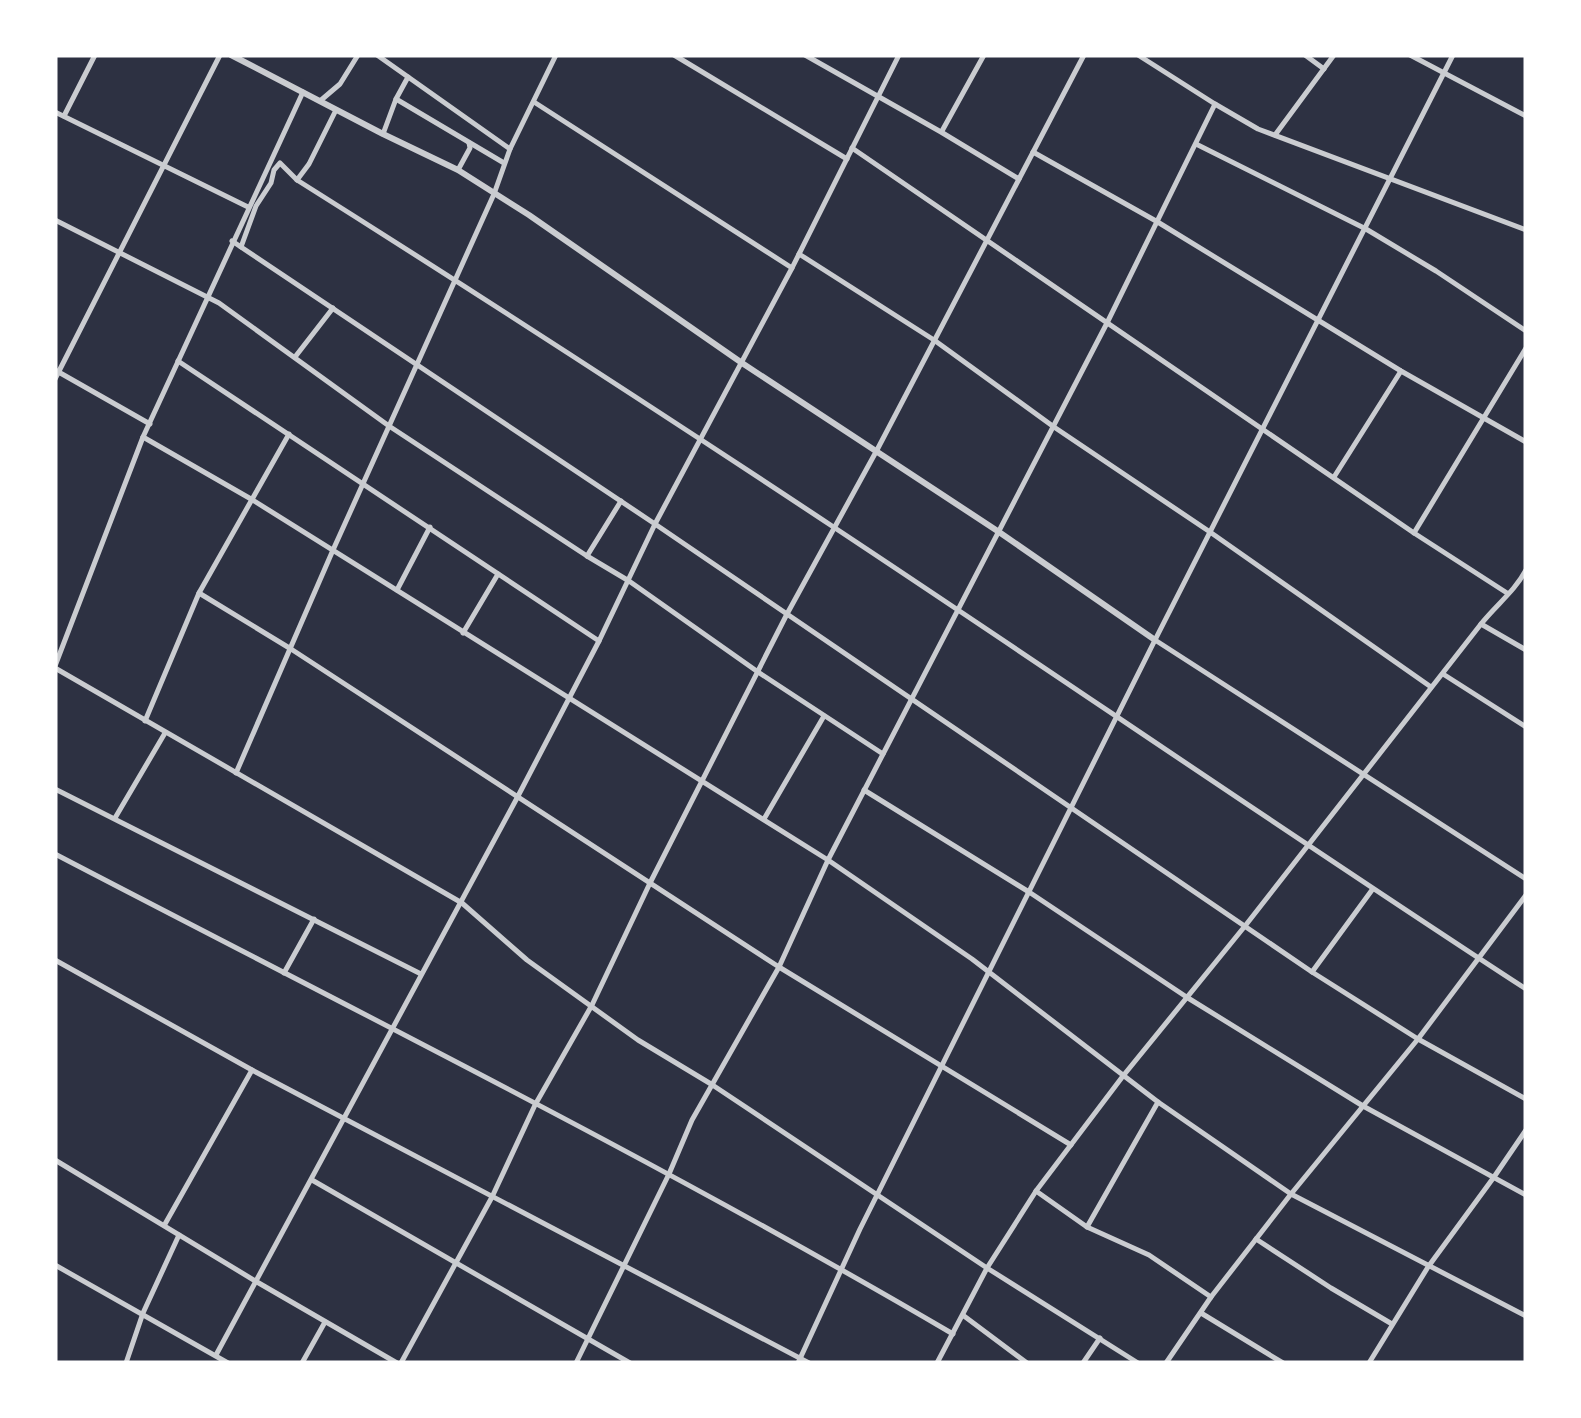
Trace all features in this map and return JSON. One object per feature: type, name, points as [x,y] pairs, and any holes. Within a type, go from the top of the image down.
[{"type":"street","points":[[64,116],[95,55]]},
{"type":"street","points":[[150,424],[56,374],[220,55]]},
{"type":"street","points":[[231,55],[458,170],[559,234],[742,363],[1155,640],[1526,879]]},
{"type":"street","points":[[320,101],[340,84],[358,55]]},
{"type":"street","points":[[377,55],[510,148]]},
{"type":"street","points":[[674,55],[846,160]]},
{"type":"street","points":[[805,55],[1019,179]]},
{"type":"street","points":[[216,1355],[390,1029],[462,903],[899,55]]},
{"type":"street","points":[[942,132],[984,55]]},
{"type":"street","points":[[55,1160],[399,1363],[492,1197],[787,614],[1084,55]]},
{"type":"street","points":[[1138,55],[1275,136],[1526,230]]},
{"type":"street","points":[[1305,55],[1324,69]]},
{"type":"street","points":[[1275,136],[1334,55]]},
{"type":"street","points":[[1410,55],[1526,116]]},
{"type":"street","points":[[799,1361],[841,1268],[1155,640],[1454,55]]},
{"type":"street","points":[[236,773],[553,56]]},
{"type":"street","points":[[383,134],[408,78]]},
{"type":"street","points":[[302,92],[143,437],[55,667],[462,903],[527,960],[638,1040],[1138,1363]]},
{"type":"street","points":[[396,99],[504,163]]},
{"type":"street","points":[[534,102],[792,268]]},
{"type":"street","points":[[576,1363],[692,1120],[779,966],[828,860],[1107,323],[1215,104]]},
{"type":"street","points":[[297,180],[336,110]]},
{"type":"street","points":[[55,112],[248,207]]},
{"type":"street","points":[[458,170],[469,144]]},
{"type":"street","points":[[1196,144],[1366,229],[1526,331]]},
{"type":"street","points":[[852,148],[1507,593]]},
{"type":"street","points":[[1033,152],[1526,442]]},
{"type":"street","points":[[241,246],[256,206],[280,162],[297,180],[835,528],[1526,988]]},
{"type":"street","points":[[55,220],[209,297],[389,426],[628,581],[883,754]]},
{"type":"street","points":[[232,241],[913,698],[1312,972],[1418,1039],[1526,1099]]},
{"type":"street","points":[[799,254],[934,340],[1432,688]]},
{"type":"street","points":[[294,358],[333,308]]},
{"type":"street","points":[[1414,533],[1526,348]]},
{"type":"street","points":[[178,361],[599,641]]},
{"type":"street","points":[[1334,476],[1401,370]]},
{"type":"street","points":[[145,722],[199,593],[289,434]]},
{"type":"street","points":[[143,437],[251,499],[828,860],[989,972],[1158,1102],[1291,1194],[1526,1316]]},
{"type":"street","points":[[587,556],[621,501]]},
{"type":"street","points":[[398,590],[430,527]]},
{"type":"street","points":[[937,1363],[988,1268],[1036,1192],[1363,772],[1526,572]]},
{"type":"street","points":[[463,634],[498,574]]},
{"type":"street","points":[[199,593],[779,966],[1071,1145]]},
{"type":"street","points":[[1481,624],[1526,650]]},
{"type":"street","points":[[1443,674],[1526,727]]},
{"type":"street","points":[[764,820],[824,716]]},
{"type":"street","points":[[115,818],[165,733]]},
{"type":"street","points":[[55,788],[422,974]]},
{"type":"street","points":[[864,790],[1363,1106],[1526,1195]]},
{"type":"street","points":[[55,854],[669,1174],[953,1334]]},
{"type":"street","points":[[1312,972],[1372,889]]},
{"type":"street","points":[[1166,1363],[1256,1238],[1418,1039],[1526,895]]},
{"type":"street","points":[[284,973],[314,919]]},
{"type":"street","points":[[56,962],[252,1070],[808,1363]]},
{"type":"street","points":[[164,1225],[252,1070]]},
{"type":"street","points":[[1087,1226],[1158,1102]]},
{"type":"street","points":[[1372,1362],[1428,1267],[1526,1130]]},
{"type":"street","points":[[312,1180],[630,1363]]},
{"type":"street","points":[[1036,1192],[1087,1226],[1149,1255],[1211,1298]]},
{"type":"street","points":[[126,1363],[142,1314],[180,1235]]},
{"type":"street","points":[[1256,1238],[1392,1324]]},
{"type":"street","points":[[55,1265],[228,1363]]},
{"type":"street","points":[[1202,1313],[1283,1363]]},
{"type":"street","points":[[964,1316],[1027,1363]]},
{"type":"street","points":[[302,1363],[326,1322]]},
{"type":"street","points":[[1082,1363],[1100,1338]]}]
